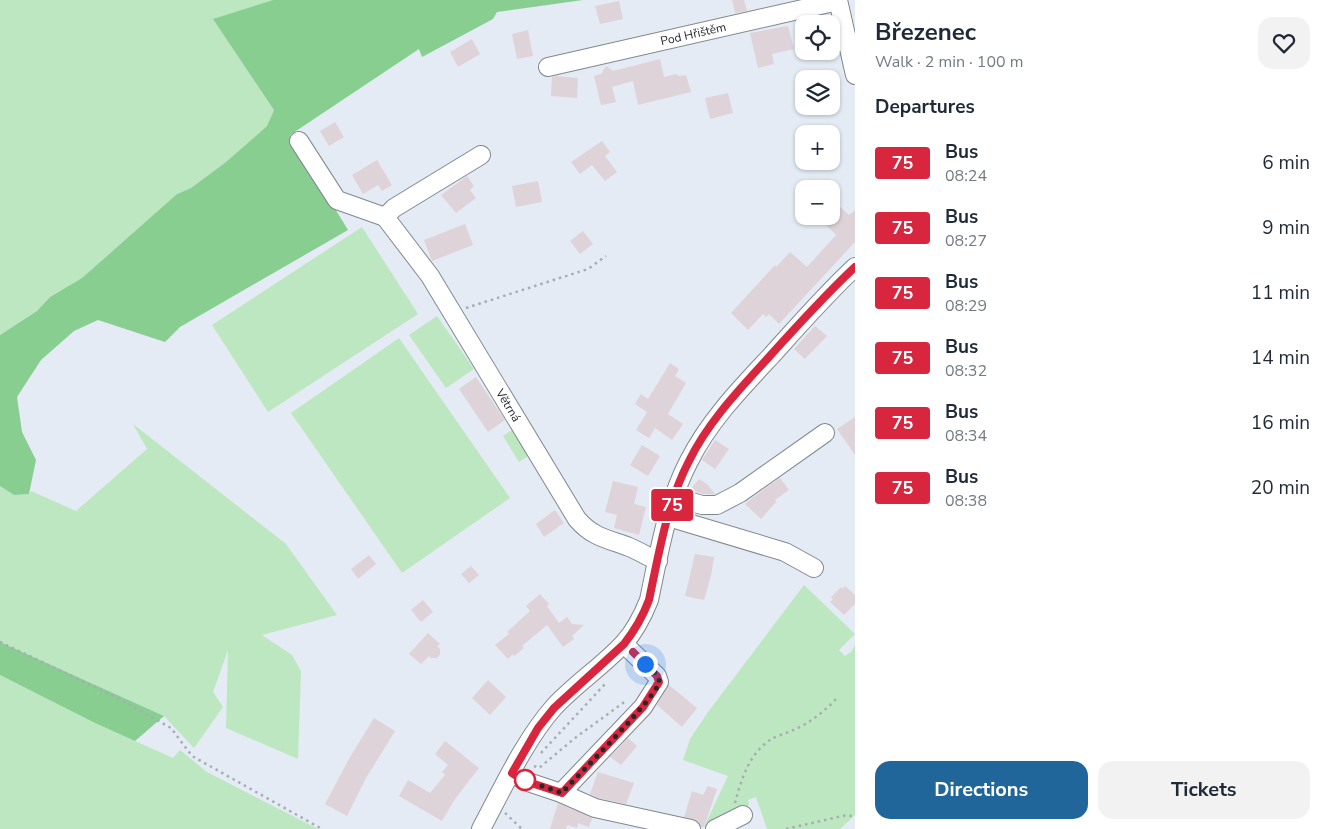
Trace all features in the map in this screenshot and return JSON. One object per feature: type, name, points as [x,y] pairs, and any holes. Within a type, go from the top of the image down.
[{"type":"street","name":"Pod Hřištěm","points":[[548,68],[838,0],[855,75]]},
{"type":"street","points":[[299,141],[337,200],[385,217],[394,208],[481,155]]},
{"type":"street","name":"Větrná","points":[[385,217],[430,276],[453,312],[581,524],[597,536],[631,548],[658,561]]},
{"type":"street","points":[[481,829],[538,728],[554,708],[624,644],[633,632],[649,600],[668,517],[689,460],[728,403],[789,335],[855,267]]},
{"type":"street","points":[[674,497],[702,504],[717,505],[740,493],[825,433]]},
{"type":"street","points":[[668,517],[785,552],[814,568]]},
{"type":"street","points":[[562,793],[643,707],[659,682],[657,676],[624,644]]},
{"type":"street","points":[[512,773],[525,781],[562,793],[595,808],[691,829]]},
{"type":"path","points":[[453,312],[588,269],[606,256]]},
{"type":"path","points":[[0,642],[116,697],[171,728],[192,756],[322,829]]},
{"type":"path","points":[[532,766],[540,768],[575,738],[629,698]]},
{"type":"path","points":[[730,822],[742,778],[760,748],[771,739],[793,731],[825,711],[838,698]]},
{"type":"path","points":[[494,805],[522,829]]},
{"type":"path","points":[[786,829],[847,815],[855,817]]},
{"type":"green space","points":[[0,0],[273,0],[214,20],[274,110],[267,126],[226,162],[191,188],[177,194],[82,278],[50,297],[37,311],[0,335]]},
{"type":"green space","points":[[273,0],[583,0],[497,12],[493,19],[422,57],[419,49],[290,135],[348,230],[180,327],[165,342],[98,320],[74,331],[41,360],[17,397],[22,432],[36,460],[29,494],[14,495],[0,486],[0,335],[37,311],[50,297],[82,278],[177,194],[191,188],[226,162],[267,126],[274,110],[213,19]]},
{"type":"green space","points":[[362,227],[418,314],[268,412],[212,325]]},
{"type":"green space","points":[[437,316],[474,369],[446,388],[409,335]]},
{"type":"green space","points":[[399,338],[510,498],[402,573],[291,413]]},
{"type":"green space","points":[[133,424],[286,544],[337,615],[262,635],[292,655],[301,671],[298,759],[226,728],[228,650],[213,692],[223,707],[194,748],[164,716],[0,642],[0,486],[14,495],[29,494],[31,491],[76,511],[147,449]]},
{"type":"green space","points":[[515,428],[531,454],[519,462],[503,436]]},
{"type":"green space","points":[[804,585],[855,634],[839,650],[845,656],[851,652],[855,645],[855,815],[840,829],[767,829],[756,797],[748,800],[749,805],[704,827],[728,776],[683,760],[690,739],[708,712]]},
{"type":"green space","points":[[0,642],[164,716],[135,741],[95,723],[0,675]]},
{"type":"green space","points":[[0,675],[95,723],[173,758],[180,750],[207,772],[318,829],[0,829]]},
{"type":"building","points":[[732,0],[744,0],[747,11],[735,13]]},
{"type":"building","points":[[619,1],[623,19],[600,24],[595,6]]},
{"type":"building","points":[[788,26],[794,49],[772,54],[774,64],[758,68],[750,33]]},
{"type":"building","points":[[528,30],[533,56],[517,59],[512,34]]},
{"type":"building","points":[[472,39],[480,54],[458,67],[450,52]]},
{"type":"building","points":[[660,59],[664,77],[676,74],[679,76],[686,75],[691,92],[638,105],[633,81],[612,87],[616,102],[601,105],[594,76],[601,74],[606,66],[613,71]]},
{"type":"building","points":[[552,77],[578,78],[577,98],[551,96]]},
{"type":"building","points":[[728,93],[733,113],[710,119],[705,98]]},
{"type":"building","points":[[335,122],[344,137],[329,146],[320,131]]},
{"type":"building","points":[[602,141],[610,152],[605,156],[617,172],[605,181],[592,165],[580,174],[571,162]]},
{"type":"building","points":[[377,160],[392,185],[382,191],[378,185],[363,194],[352,175]]},
{"type":"building","points":[[467,176],[474,186],[470,190],[476,198],[456,213],[441,195]]},
{"type":"building","points":[[538,181],[542,202],[516,207],[512,186]]},
{"type":"building","points":[[840,207],[849,215],[855,210],[855,242],[779,324],[769,314],[766,317],[763,314],[748,330],[731,313],[775,265],[776,267],[790,252],[807,267],[836,235],[826,225],[840,225]]},
{"type":"building","points":[[465,224],[473,245],[432,261],[424,240]]},
{"type":"building","points":[[583,231],[593,244],[580,254],[570,241]]},
{"type":"building","points":[[815,326],[827,336],[805,359],[794,349]]},
{"type":"building","points":[[670,363],[679,369],[675,376],[686,383],[668,414],[683,424],[672,440],[655,428],[649,438],[636,430],[647,412],[635,404],[641,394],[648,399]]},
{"type":"building","points":[[476,377],[505,420],[488,432],[459,389]]},
{"type":"building","points":[[855,417],[855,455],[837,429]]},
{"type":"building","points":[[715,440],[729,449],[715,469],[702,460]]},
{"type":"building","points":[[642,445],[660,456],[648,476],[630,465]]},
{"type":"building","points":[[780,478],[789,490],[775,500],[776,502],[761,519],[745,504]]},
{"type":"building","points":[[699,479],[707,484],[715,494],[703,494],[690,490]]},
{"type":"building","points":[[613,481],[638,487],[634,504],[646,507],[639,535],[614,528],[617,515],[605,512]]},
{"type":"building","points":[[555,510],[564,523],[544,537],[536,524]]},
{"type":"building","points":[[695,554],[714,557],[704,600],[685,596]]},
{"type":"building","points":[[369,555],[376,564],[358,579],[351,569]]},
{"type":"building","points":[[471,566],[479,575],[469,583],[461,574]]},
{"type":"building","points":[[845,586],[855,595],[855,604],[844,615],[830,602],[833,599],[831,597],[841,587],[842,589]]},
{"type":"building","points":[[540,594],[549,604],[547,606],[559,623],[567,617],[572,624],[584,625],[572,636],[574,639],[563,647],[547,625],[522,646],[524,648],[508,659],[495,645],[509,634],[507,632],[530,611],[526,606]]},
{"type":"building","points":[[423,600],[433,612],[421,622],[411,610]]},
{"type":"building","points":[[428,633],[440,644],[437,646],[440,649],[440,654],[437,658],[429,656],[421,664],[409,654]]},
{"type":"building","points":[[488,680],[506,697],[490,715],[472,698]]},
{"type":"building","points":[[669,685],[697,708],[682,727],[657,705]]},
{"type":"building","points":[[374,718],[395,731],[366,778],[347,816],[325,804],[350,757]]},
{"type":"building","points":[[628,738],[637,746],[621,765],[610,757]]},
{"type":"building","points":[[445,741],[479,768],[455,799],[442,821],[399,796],[408,780],[430,793],[445,775],[442,772],[448,765],[435,754]]},
{"type":"building","points":[[598,772],[634,783],[626,804],[598,798],[590,794]]},
{"type":"building","points":[[708,786],[717,789],[704,827],[701,827],[698,821],[684,817],[692,791],[703,795]]},
{"type":"building","points":[[558,803],[592,818],[589,827],[578,823],[577,828],[567,825],[566,829],[550,829]]},
{"type":"bus line","name":"75","points":[[633,652],[659,679],[657,688],[643,707],[562,793],[525,781],[512,773],[538,728],[554,708],[568,693],[624,644],[633,632],[649,600],[674,497],[689,460],[706,432],[740,389],[802,321],[855,267]]},
{"type":"route","points":[[525,780],[562,793],[643,707],[657,688],[659,679],[645,664]]}]
